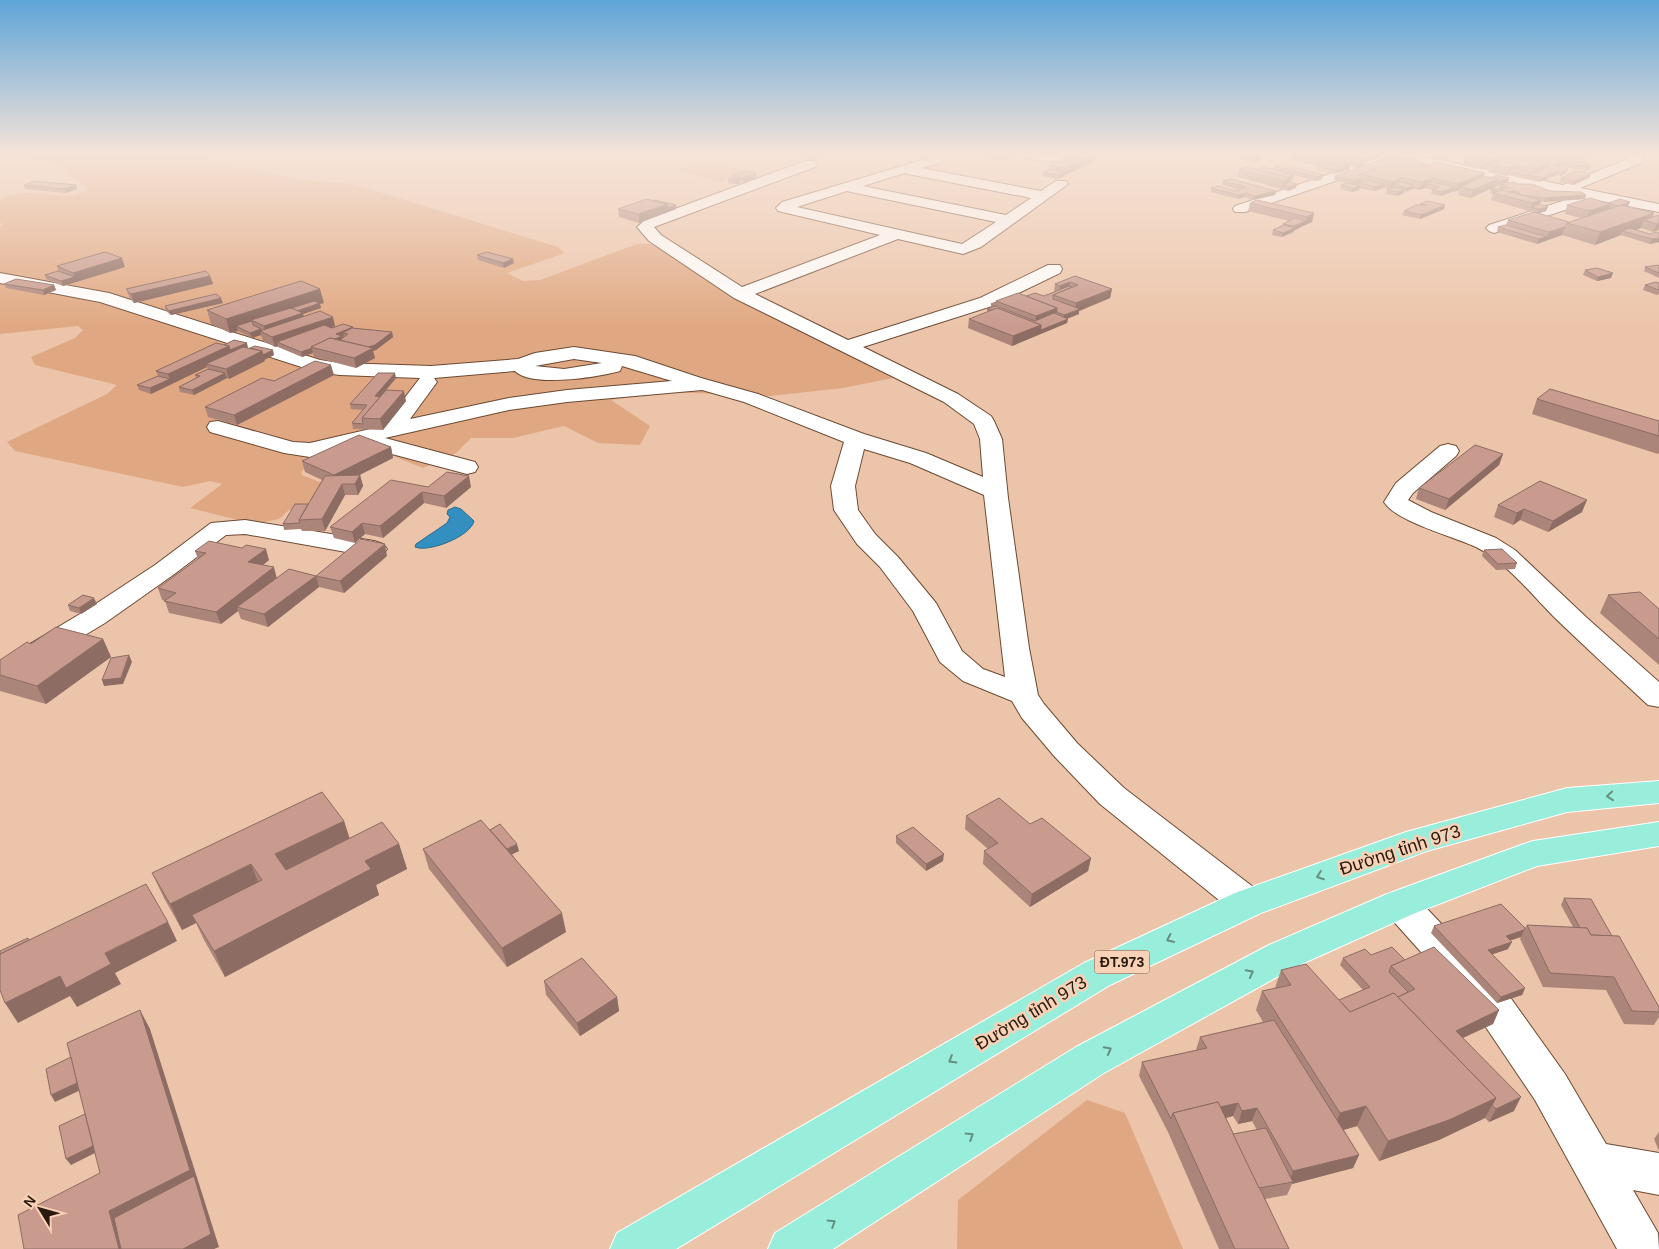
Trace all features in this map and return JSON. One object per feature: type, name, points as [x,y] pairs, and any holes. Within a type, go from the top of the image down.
[{"type":"main road","name":"Đường tỉnh 973","points":[[633,1249],[1098,974],[1248,903],[1418,841],[1567,800],[1659,792]]},
{"type":"main road","points":[[791,1249],[1090,1060],[1282,956],[1400,904],[1533,854],[1656,840]]},
{"type":"street","points":[[679,212],[644,227],[655,238],[740,294],[844,347],[951,398],[983,420],[991,439],[995,491],[1015,648],[1023,695],[1033,711],[1066,750],[1112,796],[1248,903]]},
{"type":"street","points":[[802,212],[963,249],[975,244],[1019,212]]},
{"type":"street","points":[[968,212],[1007,220]]},
{"type":"street","points":[[1494,228],[1544,212]]},
{"type":"street","points":[[740,294],[897,234]]},
{"type":"street","points":[[844,347],[986,302],[1054,269]]},
{"type":"street","points":[[0,278],[103,298],[317,366],[429,377],[467,368],[518,365],[574,353],[634,362],[751,398],[856,439],[918,458],[995,491]]},
{"type":"street","points":[[518,365],[526,371],[564,375],[634,362]]},
{"type":"street","points":[[574,395],[576,373]]},
{"type":"street","points":[[429,377],[428,391],[439,402],[444,417]]},
{"type":"street","points":[[390,431],[429,377]]},
{"type":"street","points":[[218,427],[292,448],[310,450],[444,417],[509,404],[574,395],[703,384]]},
{"type":"street","points":[[359,438],[467,467]]},
{"type":"street","points":[[856,439],[843,486],[846,510],[866,539],[889,562],[926,609],[950,656],[973,675],[1023,695]]},
{"type":"street","points":[[1448,451],[1427,472],[1403,489],[1397,496],[1397,504],[1430,521],[1488,544],[1506,555],[1577,624],[1659,698]]},
{"type":"street","points":[[0,674],[95,617],[164,570],[220,528],[246,527],[374,548]]},
{"type":"street","points":[[1400,904],[1493,1005],[1550,1087],[1642,1249]]},
{"type":"street","points":[[1594,1162],[1659,1174]]},
{"type":"shaded area","points":[[0,212],[445,212],[558,247],[565,253],[507,273],[523,281],[540,280],[637,244],[655,244],[888,372],[893,378],[843,388],[770,396],[666,392],[611,400],[650,426],[640,445],[598,443],[564,426],[513,438],[471,438],[456,453],[423,468],[361,443],[301,471],[302,475],[325,484],[311,507],[289,510],[279,519],[254,524],[190,508],[222,484],[210,481],[183,487],[15,451],[7,442],[107,394],[117,385],[35,365],[31,357],[75,338],[83,330],[78,326],[0,334],[0,226],[3,224],[0,223]]},
{"type":"shaded area","points":[[1087,1100],[1125,1113],[1183,1249],[957,1249],[958,1200]]},
{"type":"water","points":[[455,507],[461,509],[474,521],[471,527],[449,542],[430,548],[415,547],[416,544],[447,523],[450,517],[447,514],[448,510]]},
{"type":"building","points":[[1288,212],[1314,213],[1307,217]]},
{"type":"building","points":[[1409,212],[1428,212],[1421,215]]},
{"type":"building","points":[[1535,212],[1569,222],[1565,227],[1549,232],[1508,220]]},
{"type":"building","points":[[1599,212],[1654,213],[1600,232],[1567,223]]},
{"type":"building","points":[[1659,215],[1659,223],[1657,224],[1644,220]]},
{"type":"building","points":[[1295,218],[1306,221],[1294,226],[1283,224]]},
{"type":"building","points":[[1284,225],[1295,228],[1283,233],[1273,230]]},
{"type":"building","points":[[1506,225],[1547,237],[1539,239],[1498,227]]},
{"type":"building","points":[[1630,228],[1650,234],[1659,233],[1659,238],[1652,239],[1622,231]]},
{"type":"building","points":[[105,252],[122,258],[73,273],[57,266]]},
{"type":"building","points":[[487,252],[513,259],[503,263],[477,255]]},
{"type":"building","points":[[1658,265],[1659,273],[1645,267]]},
{"type":"building","points":[[1597,268],[1613,273],[1598,277],[1585,270]]},
{"type":"building","points":[[58,271],[75,277],[61,281],[45,275]]},
{"type":"building","points":[[206,271],[210,276],[131,294],[126,289]]},
{"type":"building","points":[[1075,276],[1112,289],[1076,303],[1053,295],[1078,285],[1070,282],[1060,286],[1055,284]]},
{"type":"building","points":[[16,279],[54,285],[43,290],[4,284]]},
{"type":"building","points":[[301,281],[320,289],[226,319],[207,310]]},
{"type":"building","points":[[1659,283],[1659,290],[1645,285]]},
{"type":"building","points":[[1069,286],[1072,287],[1053,295],[1053,299],[1080,309],[1064,315],[1057,312],[1057,308],[1026,296],[1035,293],[1044,296]]},
{"type":"building","points":[[1018,293],[1057,308],[1036,316],[996,301]]},
{"type":"building","points":[[216,294],[221,298],[169,311],[165,306]]},
{"type":"building","points":[[314,301],[320,303],[297,311],[292,308]]},
{"type":"building","points":[[996,306],[1035,321],[1054,313],[1068,319],[1041,330],[1041,325],[997,308],[987,309]]},
{"type":"building","points":[[291,308],[303,313],[264,326],[251,320]]},
{"type":"building","points":[[997,308],[1041,325],[1013,336],[969,319]]},
{"type":"building","points":[[320,311],[333,317],[272,337],[260,331]]},
{"type":"building","points":[[252,321],[253,325],[261,329],[250,333],[236,326]]},
{"type":"building","points":[[343,324],[353,327],[336,334],[342,336],[335,339],[330,338],[301,352],[277,342],[324,325],[332,328]]},
{"type":"building","points":[[352,328],[392,332],[375,345],[368,347],[340,340],[348,334],[343,333]]},
{"type":"building","points":[[330,338],[373,348],[354,358],[311,347]]},
{"type":"building","points":[[234,340],[247,343],[230,350],[229,346],[224,345]]},
{"type":"building","points":[[216,343],[229,346],[168,374],[156,371]]},
{"type":"building","points":[[255,346],[273,350],[263,355],[262,351],[250,348]]},
{"type":"building","points":[[243,347],[262,351],[226,369],[206,364]]},
{"type":"building","points":[[315,361],[331,365],[234,415],[205,407],[262,378],[274,381]]},
{"type":"building","points":[[208,369],[225,373],[192,390],[179,387],[200,376],[195,375]]},
{"type":"building","points":[[378,373],[395,373],[375,396],[380,397],[362,418],[363,424],[352,423],[367,405],[350,404]]},
{"type":"building","points":[[158,376],[170,379],[150,388],[137,385]]},
{"type":"building","points":[[1550,389],[1659,421],[1659,436],[1537,399]]},
{"type":"building","points":[[386,390],[404,391],[380,419],[362,418]]},
{"type":"building","points":[[359,435],[391,447],[334,475],[302,461]]},
{"type":"building","points":[[1475,445],[1503,454],[1449,499],[1419,488]]},
{"type":"building","points":[[447,472],[469,476],[444,496],[422,492],[380,526],[362,523],[352,532],[330,527],[391,480],[428,487]]},
{"type":"building","points":[[360,475],[355,484],[342,484],[322,519],[299,520],[325,476]]},
{"type":"building","points":[[1540,481],[1587,500],[1553,521],[1524,509],[1517,513],[1498,505]]},
{"type":"building","points":[[295,504],[308,504],[299,520],[300,523],[283,524]]},
{"type":"building","points":[[361,539],[385,544],[340,581],[316,576]]},
{"type":"building","points":[[209,541],[242,548],[246,545],[266,549],[248,562],[274,567],[216,612],[164,601],[176,593],[158,588],[206,553],[195,551]]},
{"type":"building","points":[[1502,549],[1517,563],[1498,564],[1484,550]]},
{"type":"building","points":[[289,569],[316,576],[264,614],[237,607]]},
{"type":"building","points":[[1640,592],[1659,609],[1659,639],[1608,595]]},
{"type":"building","points":[[83,595],[94,598],[79,608],[68,605]]},
{"type":"building","points":[[56,627],[103,639],[37,686],[0,675],[0,660],[27,642],[31,644]]},
{"type":"building","points":[[129,655],[121,678],[102,680],[111,658]]},
{"type":"building","points":[[322,792],[344,821],[275,854],[286,870],[382,822],[399,844],[365,861],[371,869],[214,951],[192,915],[262,880],[251,864],[170,904],[152,873]]},
{"type":"building","points":[[999,798],[1030,824],[1042,818],[1091,858],[1032,894],[984,851],[998,843],[966,816]]},
{"type":"building","points":[[481,820],[562,913],[502,948],[423,849]]},
{"type":"building","points":[[500,824],[517,844],[507,849],[490,830]]},
{"type":"building","points":[[913,827],[944,854],[926,864],[896,836]]},
{"type":"building","points":[[146,884],[168,922],[105,953],[111,964],[66,988],[60,976],[5,1003],[0,990],[0,954]]},
{"type":"building","points":[[1564,898],[1591,899],[1612,936],[1591,935],[1587,928],[1580,928]]},
{"type":"building","points":[[1501,904],[1525,928],[1506,936],[1512,942],[1488,950],[1525,988],[1501,997],[1434,926]]},
{"type":"building","points":[[1527,925],[1587,928],[1591,935],[1619,936],[1659,1007],[1659,1012],[1632,1011],[1614,977],[1550,973]]},
{"type":"building","points":[[28,938],[29,940],[0,954],[0,951]]},
{"type":"building","points":[[1392,947],[1405,960],[1391,966],[1389,972],[1408,992],[1398,997],[1394,993],[1350,1012],[1339,1000],[1370,987],[1343,958],[1365,949],[1371,955]]},
{"type":"building","points":[[1434,947],[1499,1010],[1456,1031],[1521,1097],[1496,1109],[1492,1105],[1496,1098],[1398,997],[1415,989],[1391,966]]},
{"type":"building","points":[[582,958],[617,997],[577,1023],[544,981]]},
{"type":"building","points":[[1306,964],[1350,1012],[1394,993],[1496,1098],[1449,1120],[1388,1141],[1366,1106],[1340,1113],[1262,991],[1291,985],[1281,970]]},
{"type":"building","points":[[140,1010],[190,1170],[109,1211],[119,1249],[24,1249],[18,1215],[100,1173],[67,1043]]},
{"type":"building","points":[[1274,1020],[1359,1155],[1293,1171],[1257,1108],[1242,1111],[1238,1103],[1220,1107],[1218,1102],[1173,1113],[1171,1119],[1142,1062],[1207,1048],[1200,1037]]},
{"type":"building","points":[[71,1057],[77,1083],[51,1095],[46,1069]]},
{"type":"building","points":[[1218,1102],[1289,1249],[1235,1249],[1173,1113]]},
{"type":"building","points":[[85,1114],[93,1146],[66,1159],[59,1126]]},
{"type":"building","points":[[1266,1128],[1293,1182],[1259,1188],[1233,1134]]},
{"type":"building","points":[[194,1176],[211,1234],[183,1249],[121,1249],[114,1218]]}]
